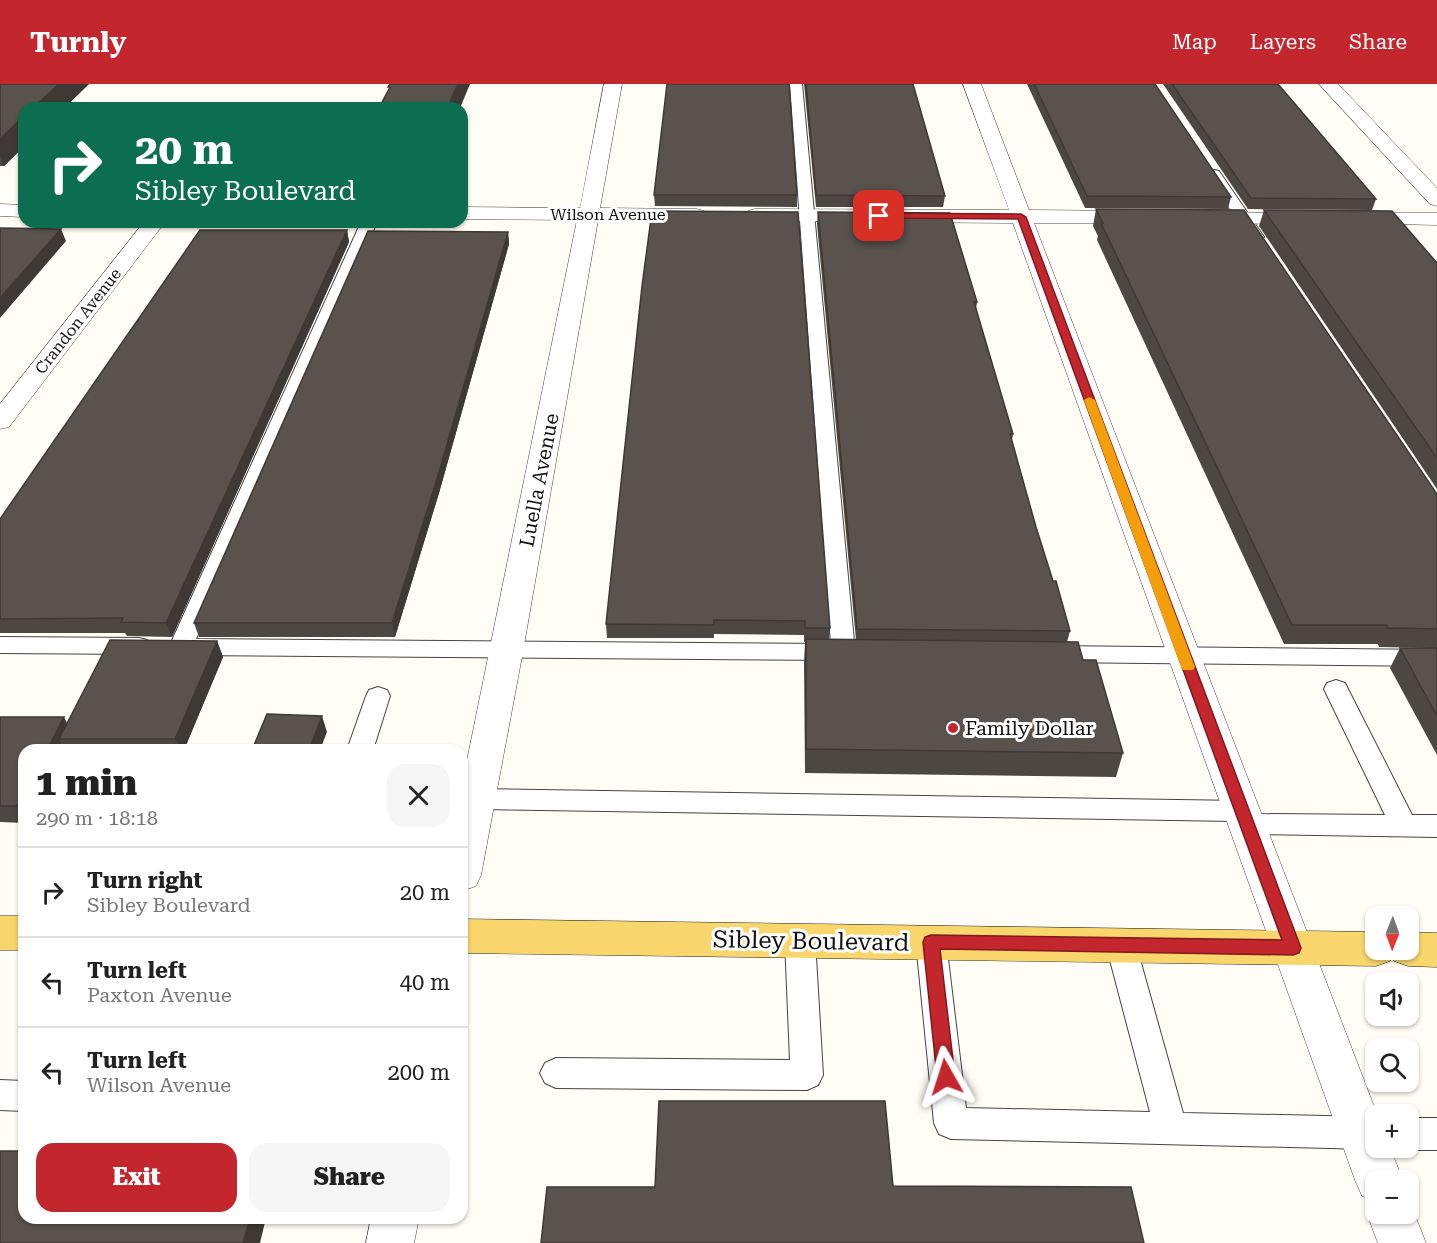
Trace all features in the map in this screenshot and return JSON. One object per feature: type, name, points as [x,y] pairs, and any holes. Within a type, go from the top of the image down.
[{"type":"main road","points":[[0,933],[18,933]]},
{"type":"main road","name":"Sibley Boulevard","points":[[468,936],[1365,949]]},
{"type":"main road","points":[[1419,949],[1437,950]]},
{"type":"street","name":"Luella Avenue","points":[[468,845],[507,651],[613,84]]},
{"type":"street","points":[[972,84],[1293,948],[1365,1126]]},
{"type":"street","points":[[1328,84],[1437,200]]},
{"type":"street","points":[[0,210],[18,211]]},
{"type":"street","name":"Wilson Avenue","points":[[468,213],[715,215]]},
{"type":"street","points":[[738,215],[1161,218]]},
{"type":"street","points":[[1185,218],[1437,219]]},
{"type":"street","name":"Crandon Avenue","points":[[0,421],[150,228]]},
{"type":"street","points":[[390,1243],[394,1224]]},
{"type":"street","points":[[1395,1224],[1402,1243]]},
{"type":"lane","points":[[0,645],[855,653],[807,216],[796,84]]},
{"type":"lane","points":[[1205,161],[1263,247]]},
{"type":"lane","points":[[181,647],[366,228]]},
{"type":"lane","points":[[1031,654],[1437,658]]},
{"type":"lane","points":[[1336,689],[1404,826]]},
{"type":"lane","points":[[362,744],[378,696]]},
{"type":"lane","points":[[477,799],[1244,818],[1437,826]]},
{"type":"lane","points":[[556,1073],[807,1075],[800,940]]},
{"type":"lane","points":[[931,942],[951,1122],[1365,1133]]},
{"type":"lane","points":[[1121,945],[1171,1128]]},
{"type":"lane","points":[[0,1095],[18,1096]]},
{"type":"lane","points":[[1419,1134],[1437,1134]]},
{"type":"building","points":[[0,84],[59,84],[40,102],[18,102],[18,122],[0,139]]},
{"type":"building","points":[[390,84],[458,84],[450,102],[382,102],[390,87],[388,87]]},
{"type":"building","points":[[667,84],[789,84],[797,195],[654,195]]},
{"type":"building","points":[[806,84],[913,84],[945,196],[816,195]]},
{"type":"building","points":[[1034,84],[1155,84],[1231,197],[1087,196]]},
{"type":"building","points":[[1172,84],[1278,84],[1376,199],[1251,198]]},
{"type":"building","points":[[1096,209],[1244,210],[1437,494],[1437,629],[1388,628],[1387,625],[1292,625]]},
{"type":"building","points":[[1264,210],[1392,211],[1437,263],[1437,458]]},
{"type":"building","points":[[652,211],[798,212],[830,628],[805,628],[805,621],[714,620],[714,625],[606,624]]},
{"type":"building","points":[[818,212],[950,213],[977,302],[974,302],[1013,434],[1010,434],[1036,527],[1053,581],[1056,581],[1070,631],[857,629]]},
{"type":"building","points":[[0,228],[61,229],[0,298]]},
{"type":"building","points":[[200,230],[347,230],[166,623],[121,622],[123,618],[0,619],[0,519]]},
{"type":"building","points":[[368,231],[508,232],[437,479],[392,623],[194,623]]},
{"type":"building","name":"Family Dollar","points":[[806,639],[1078,642],[1083,660],[1096,660],[1123,753],[806,749]]},
{"type":"building","points":[[110,640],[217,641],[175,739],[59,739]]},
{"type":"building","points":[[1400,648],[1437,648],[1437,716]]},
{"type":"building","points":[[267,714],[322,716],[311,744],[254,744]]},
{"type":"building","points":[[0,717],[64,717],[50,744],[18,744],[18,804],[0,806]]},
{"type":"building","points":[[659,1101],[885,1101],[893,1186],[1131,1187],[1144,1243],[541,1243],[547,1187],[655,1187]]},
{"type":"building","points":[[0,1151],[18,1151],[18,1224],[248,1224],[243,1243],[0,1243]]},
{"type":"slow traffic","points":[[1089,400],[1188,667]]},
{"type":"place","name":"Family Dollar","points":[[953,728]]},
{"type":"route","points":[[879,216],[1021,217],[1293,948],[931,942],[946,1077]]}]
